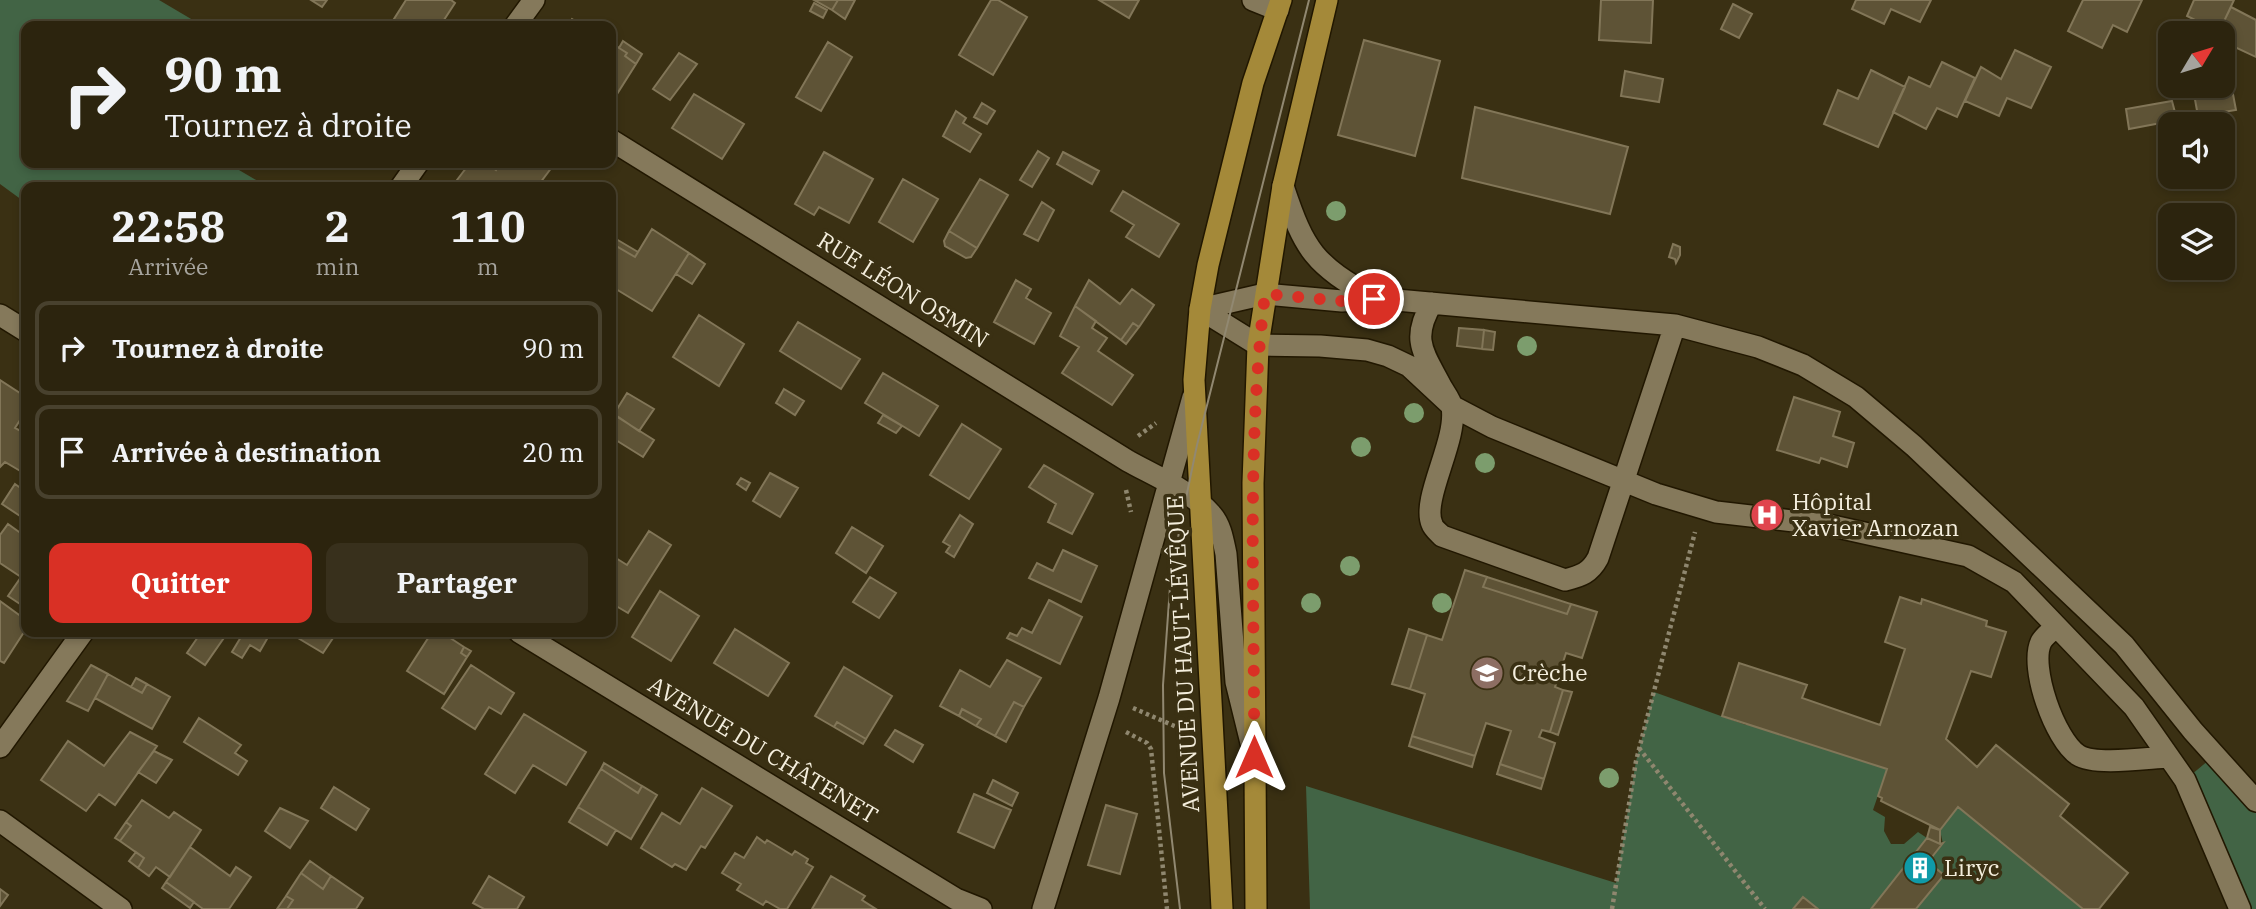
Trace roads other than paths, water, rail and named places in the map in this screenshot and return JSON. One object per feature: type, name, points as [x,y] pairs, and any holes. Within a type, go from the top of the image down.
[{"type":"main road","points":[[1256,909],[1253,483],[1258,345],[1283,186],[1327,0]]},
{"type":"main road","name":"AVENUE DU HAUT-LÉVÊQUE","points":[[1222,909],[1193,397],[1200,309],[1210,256],[1253,83],[1280,5]]},
{"type":"street","points":[[519,21],[534,0]]},
{"type":"street","points":[[1253,0],[1280,5]]},
{"type":"street","name":"RUE LÉON OSMIN","points":[[616,142],[1201,503]]},
{"type":"street","points":[[1283,186],[1297,226],[1320,263],[1374,299]]},
{"type":"street","points":[[1200,309],[1265,294],[1342,301],[1374,299],[1432,303],[1675,325],[1758,347],[1803,365],[1856,397],[1914,446],[2124,645],[2193,731],[2256,801]]},
{"type":"street","points":[[1432,303],[1419,332],[1423,352],[1452,406],[1450,438],[1430,509],[1432,525],[1442,536],[1565,580],[1581,576],[1592,569],[1598,558],[1675,325]]},
{"type":"street","points":[[1200,309],[1258,345],[1332,347],[1367,350],[1388,356],[1409,366],[1452,406],[1492,427],[1622,481],[1716,512],[1828,525],[1968,556],[2014,582],[2134,707],[2185,780],[2240,909]]},
{"type":"street","points":[[0,315],[21,328]]},
{"type":"street","name":"AVENUE DU HAUT-LÉVÊQUE","points":[[1043,909],[1110,698],[1193,397]]},
{"type":"street","points":[[1201,503],[1213,515],[1222,534],[1236,682],[1254,757]]},
{"type":"street","points":[[2056,626],[2041,643],[2039,670],[2045,700],[2058,732],[2078,755],[2096,760],[2168,757]]},
{"type":"street","points":[[0,747],[79,637]]},
{"type":"street","name":"AVENUE DU CHÂTENET","points":[[527,637],[956,899],[981,909]]},
{"type":"street","points":[[0,821],[121,909]]},
{"type":"tram line","points":[[1180,909],[1164,773],[1163,685],[1170,587],[1197,445],[1309,0]]},
{"type":"place","name":"Hôpital Xavier Arnozan","points":[[1767,515]]},
{"type":"place","name":"Crèche","points":[[1487,673]]},
{"type":"place","name":"Liryc","points":[[1920,868]]}]
